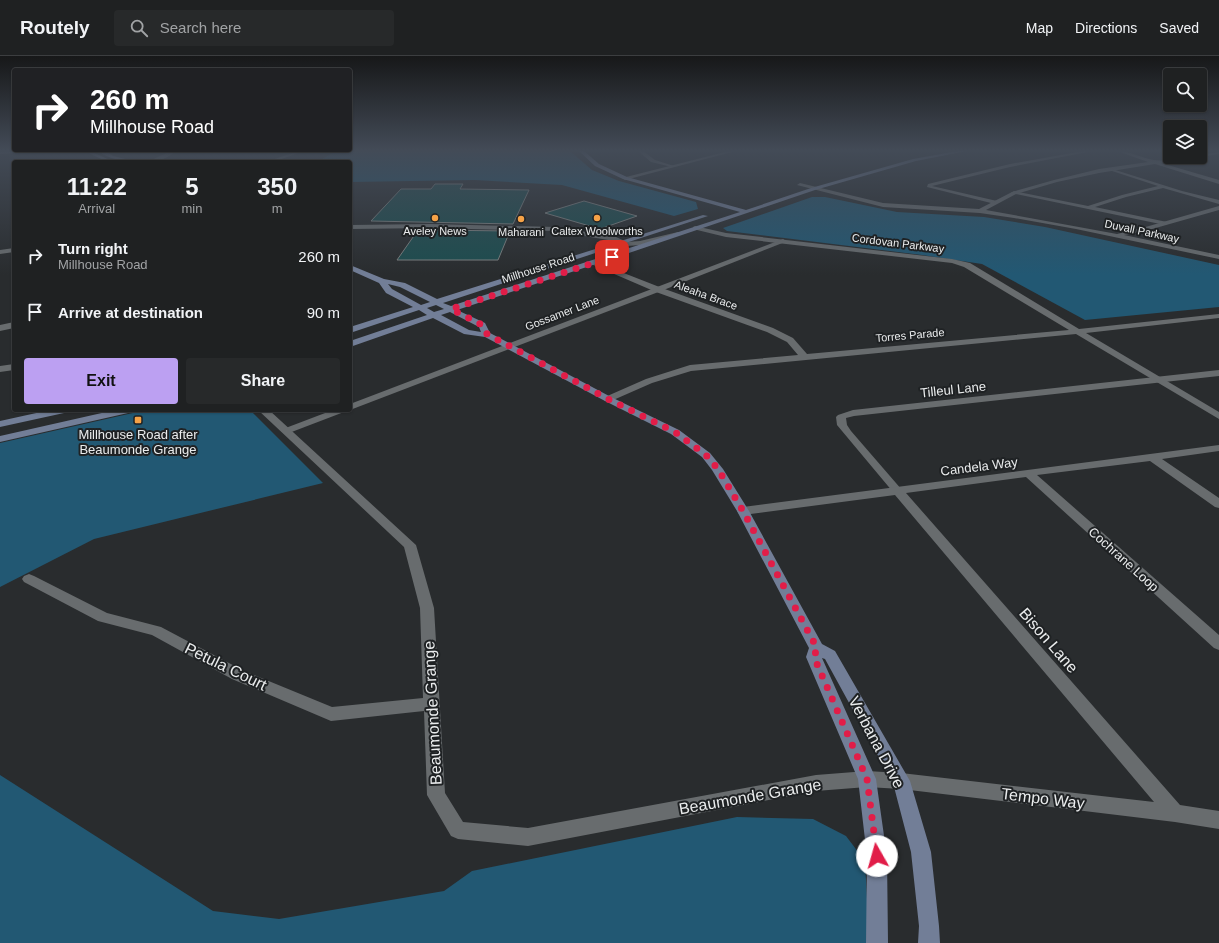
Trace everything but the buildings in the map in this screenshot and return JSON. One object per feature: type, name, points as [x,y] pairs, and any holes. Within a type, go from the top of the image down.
[{"type":"main road","points":[[676,192],[745,211]]},
{"type":"main road","name":"Millhouse Road","points":[[352,343],[803,192]]},
{"type":"main road","name":"Millhouse Road","points":[[352,329],[747,203]]},
{"type":"main road","points":[[352,268],[382,281]]},
{"type":"main road","name":"Verbana Drive","points":[[382,281],[402,285],[451,309],[482,325],[487,334]]},
{"type":"main road","name":"Verbana Drive","points":[[382,281],[389,290],[466,332],[487,334],[608,399],[675,432],[706,455],[718,469],[743,511],[817,648],[830,655],[901,781],[921,852],[929,926],[929,943]]},
{"type":"main road","points":[[0,424],[55,412]]},
{"type":"main road","points":[[0,440],[119,412]]},
{"type":"main road","name":"Verbana Drive","points":[[817,648],[814,657],[867,779],[877,856],[876,943]]},
{"type":"street","name":"Duvall Parkway","points":[[828,192],[888,206],[980,211],[1076,227],[1219,257]]},
{"type":"street","points":[[980,211],[1014,193]]},
{"type":"street","points":[[1114,235],[1219,208]]},
{"type":"street","name":"Cordovan Parkway","points":[[695,228],[726,235],[952,260],[967,265],[1080,332]]},
{"type":"street","points":[[0,252],[12,250]]},
{"type":"street","name":"Aleaha Brace","points":[[593,263],[659,290],[770,330],[790,340],[805,357]]},
{"type":"street","name":"Torres Parade","points":[[608,399],[649,381],[690,368],[1080,332],[1219,316]]},
{"type":"street","points":[[0,328],[12,325]]},
{"type":"street","points":[[1080,332],[1219,416]]},
{"type":"street","points":[[0,380],[1,369],[12,367]]},
{"type":"street","name":"Beaumonde Grange","points":[[265,412],[410,545],[427,608],[436,795],[458,830],[528,837],[816,783],[867,779]]},
{"type":"street","name":"Candela Way","points":[[743,511],[1219,448]]},
{"type":"street","points":[[1152,457],[1219,504]]},
{"type":"street","name":"Cochrane Loop","points":[[1029,474],[1219,644]]},
{"type":"street","name":"Bison Lane","points":[[896,490],[1175,813]]},
{"type":"street","name":"Petula Court","points":[[29,578],[103,618],[156,631],[238,675],[331,714],[432,704]]},
{"type":"street","name":"Tempo Way","points":[[867,779],[901,781],[1175,813],[1219,820]]},
{"type":"lane","points":[[953,192],[995,202]]},
{"type":"lane","points":[[1088,208],[1118,197],[1136,192]]},
{"type":"lane","points":[[1185,192],[1219,202]]},
{"type":"lane","points":[[1014,193],[1165,223]]},
{"type":"lane","points":[[352,227],[431,226],[555,229],[579,231],[622,243],[637,243],[664,235],[678,234]]},
{"type":"lane","name":"Gossamer Lane","points":[[352,406],[659,290],[783,241]]},
{"type":"lane","points":[[612,257],[623,250],[622,243]]},
{"type":"lane","points":[[1161,380],[1219,373]]},
{"type":"lane","name":"Tilleul Lane","points":[[896,490],[848,433],[842,425],[841,417],[853,413],[1161,380]]},
{"type":"lane","points":[[286,431],[336,412]]},
{"type":"shaded area","points":[[589,192],[661,192],[696,202],[698,209],[674,216]]},
{"type":"shaded area","points":[[812,197],[825,197],[897,212],[984,217],[1045,227],[1219,265],[1219,307],[1085,320],[982,264],[922,255],[727,231],[723,228]]},
{"type":"shaded area","points":[[137,412],[252,412],[323,483],[94,539],[0,587],[0,443]]},
{"type":"shaded area","points":[[0,775],[213,911],[279,919],[444,891],[472,871],[737,817],[813,819],[846,836],[865,861],[868,918],[866,943],[0,943]]},
{"type":"place","name":"Aveley News","points":[[435,218]]},
{"type":"place","name":"Caltex Woolworths","points":[[597,218]]},
{"type":"place","name":"Maharani","points":[[521,219]]},
{"type":"place","name":"Millhouse Road after Beaumonde Grange","points":[[138,420]]},
{"type":"route","points":[[612,257],[451,309],[482,325],[487,334],[608,399],[675,432],[706,455],[718,469],[743,511],[817,648],[814,657],[867,779],[877,856]]}]
